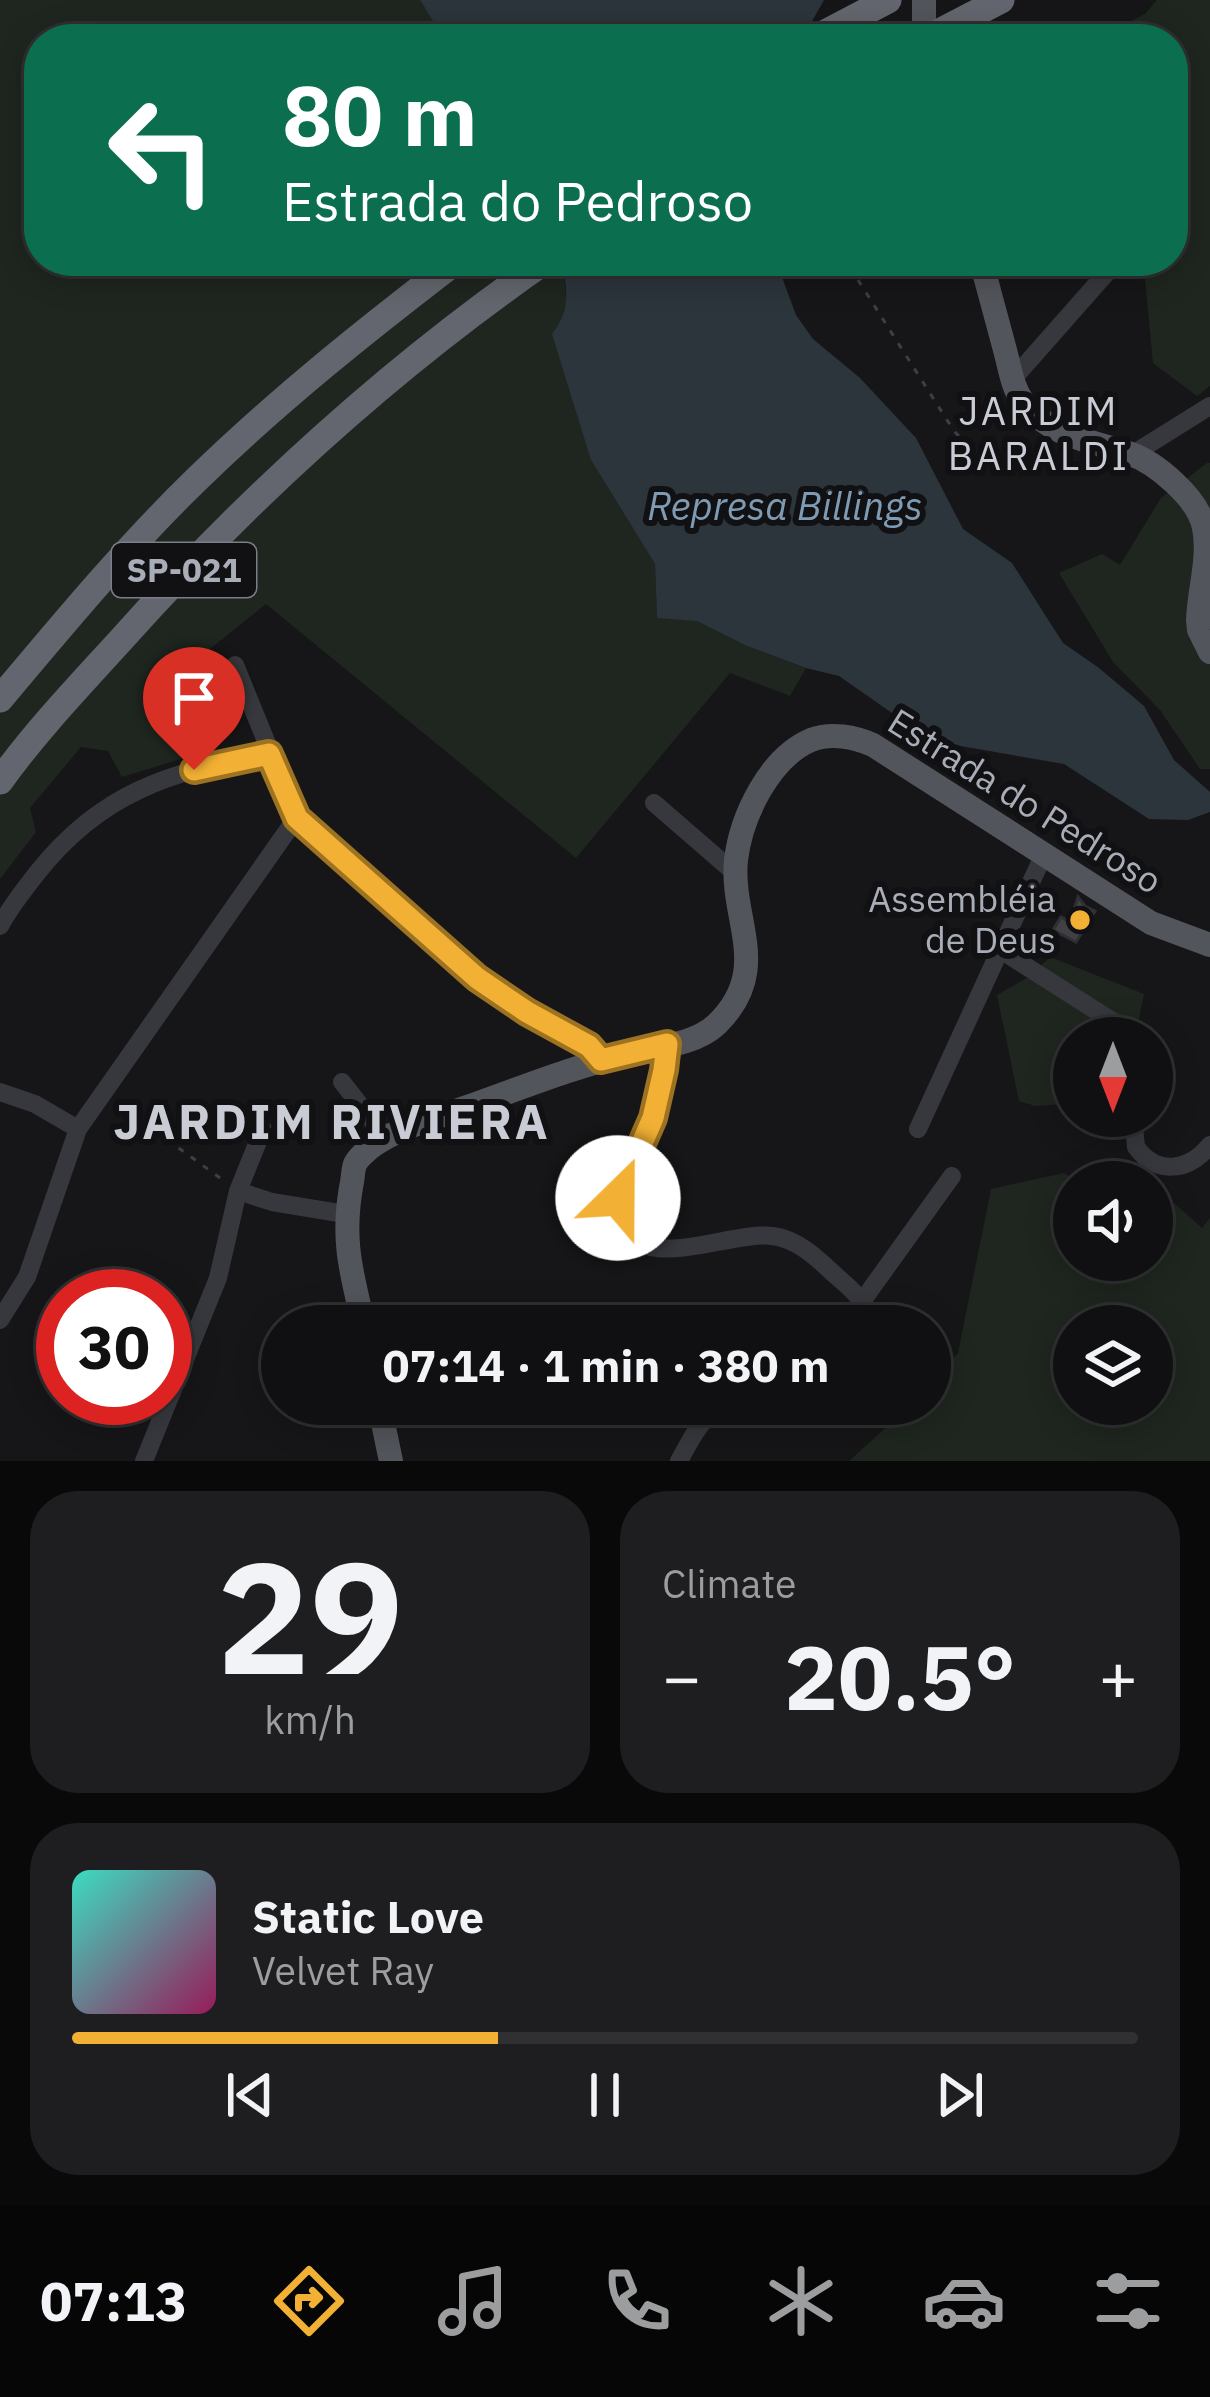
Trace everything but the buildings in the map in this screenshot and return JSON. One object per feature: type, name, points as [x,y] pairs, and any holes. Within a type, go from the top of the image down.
[{"type":"highway","points":[[843,24],[889,0]]},
{"type":"highway","points":[[956,24],[1001,0]]},
{"type":"highway","name":"SP-021","points":[[0,699],[122,556],[196,480],[312,374],[437,276]]},
{"type":"highway","name":"SP-021","points":[[0,781],[52,716],[250,503],[388,379],[524,276]]},
{"type":"main road","points":[[985,276],[1012,380],[1024,403],[1048,426],[1082,441],[1133,454],[1182,489],[1199,512],[1205,545],[1198,620],[1210,652]]},
{"type":"main road","name":"Estrada do Pedroso","points":[[386,1138],[601,1060],[704,1036],[728,1012],[741,990],[746,948],[736,874],[738,849],[753,804],[796,750],[829,736],[873,745],[1151,923],[1210,945]]},
{"type":"main road","points":[[359,1305],[349,1264],[345,1214],[356,1163],[386,1138]]},
{"type":"main road","points":[[383,1425],[391,1461]]},
{"type":"street","points":[[1012,380],[1104,276]]},
{"type":"street","points":[[1133,454],[1210,406]]},
{"type":"street","points":[[235,665],[297,818],[477,978],[589,1046],[601,1060]]},
{"type":"street","points":[[0,926],[58,848],[110,804],[166,778],[269,754]]},
{"type":"street","points":[[654,803],[736,874]]},
{"type":"street","points":[[0,1320],[28,1277],[78,1129],[297,818]]},
{"type":"street","points":[[918,1129],[1044,854]]},
{"type":"street","points":[[999,949],[1106,1017]]},
{"type":"street","points":[[667,1044],[653,1118],[620,1189],[620,1216],[626,1232],[640,1246],[654,1248],[759,1235],[783,1238],[814,1256],[864,1305]]},
{"type":"street","points":[[342,1082],[386,1138]]},
{"type":"street","points":[[0,1092],[78,1129]]},
{"type":"street","points":[[144,1461],[218,1278],[238,1191],[263,1129]]},
{"type":"street","points":[[1135,1137],[1136,1148],[1154,1164],[1178,1167],[1191,1164],[1210,1145]]},
{"type":"street","points":[[863,1300],[952,1176]]},
{"type":"street","points":[[238,1191],[272,1202],[345,1214]]},
{"type":"street","points":[[679,1461],[700,1425]]},
{"type":"street","points":[[374,1461],[384,1433]]},
{"type":"path","points":[[863,276],[953,431],[971,449],[1002,462],[1096,462]]},
{"type":"path","points":[[102,1093],[238,1191]]},
{"type":"shaded area","points":[[0,0],[420,0],[435,24],[24,24],[24,276],[564,276],[563,320],[591,460],[655,564],[657,617],[697,621],[806,668],[790,696],[730,673],[576,858],[266,604],[195,661],[178,661],[168,706],[194,755],[122,777],[108,751],[81,747],[30,808],[36,832],[0,879]]},
{"type":"shaded area","points":[[1157,0],[1210,0],[1210,386],[1197,396],[1153,363],[1145,280],[1146,276],[1188,276],[1188,24],[1125,24],[1145,14]]},
{"type":"shaded area","points":[[1207,463],[1210,769],[1200,769],[1160,710],[1113,662],[1059,573],[1102,554],[1120,565],[1161,498]]},
{"type":"shaded area","points":[[1050,957],[1144,994],[1139,1017],[1053,1017],[1053,1105],[1019,1101],[997,995],[1030,976]]},
{"type":"shaded area","points":[[1053,1175],[1053,1281],[1173,1281],[1174,1203],[1202,1228],[1210,1218],[1210,1461],[849,1461],[889,1425],[951,1425],[951,1361],[958,1353],[991,1189]]},
{"type":"water","points":[[420,0],[824,0],[810,24],[435,24]]},
{"type":"water","name":"Represa Billings","points":[[564,276],[781,276],[796,315],[813,339],[860,378],[916,438],[963,529],[1012,563],[1063,643],[1144,706],[1174,760],[1210,792],[1210,812],[1188,820],[1149,819],[1064,764],[932,741],[839,676],[747,646],[697,621],[657,618],[655,564],[591,460],[552,334],[565,308]]},
{"type":"place","name":"Assembléia de Deus","points":[[1080,920]]},
{"type":"district","name":"JARDIM BARALDI","points":[[1039,434]]},
{"type":"district","name":"JARDIM RIVIERA","points":[[332,1122]]},
{"type":"route","points":[[194,770],[269,754],[297,818],[501,996],[589,1046],[601,1060],[667,1044],[653,1118],[618,1198]]}]
